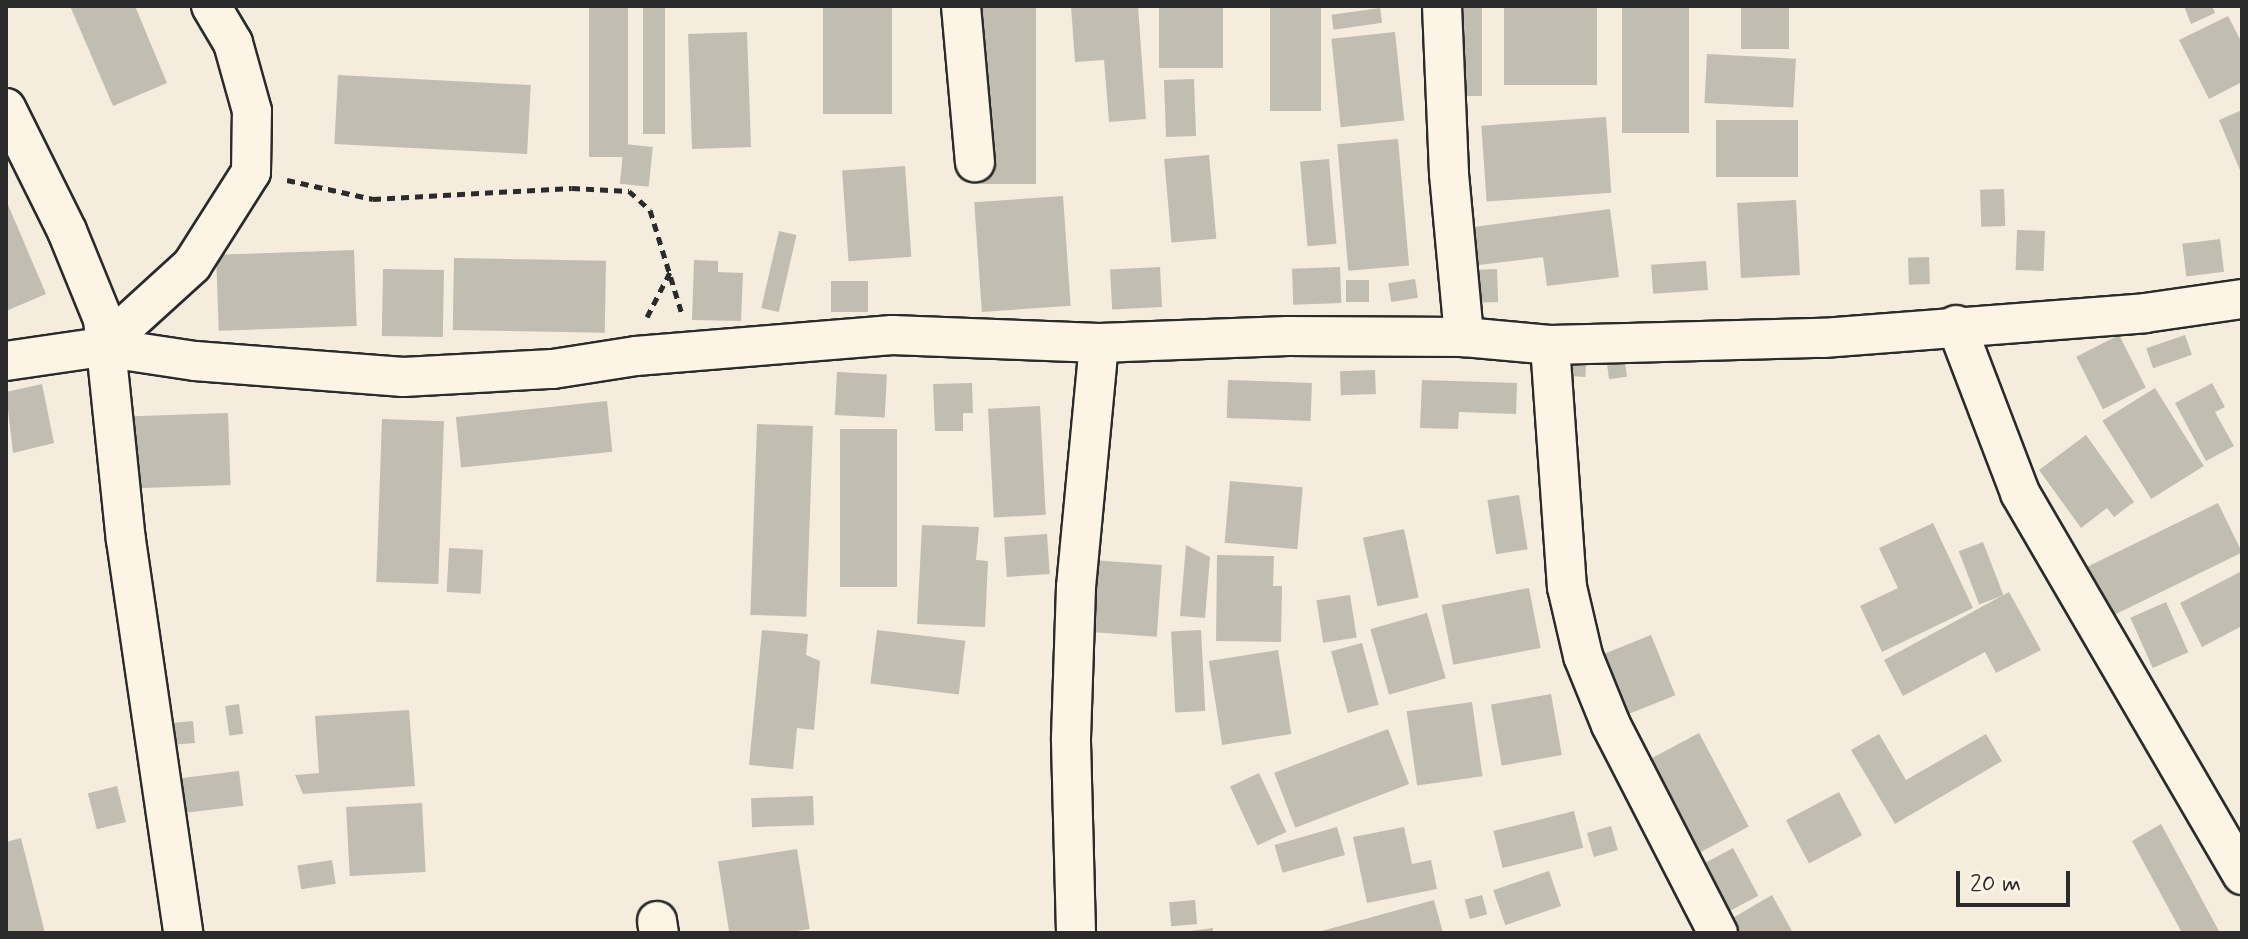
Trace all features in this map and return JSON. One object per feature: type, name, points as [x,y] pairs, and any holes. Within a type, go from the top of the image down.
[{"type":"street","points":[[102,347],[192,265],[251,172],[252,111],[233,43],[211,6]]},
{"type":"street","points":[[961,6],[975,162]]},
{"type":"street","points":[[1442,6],[1449,174],[1464,337]]},
{"type":"street","points":[[6,108],[14,142],[92,288],[103,319],[102,347],[183,933]]},
{"type":"street","points":[[6,361],[102,347],[210,363],[403,377],[553,369],[693,350],[892,335],[1099,343],[1288,336],[1464,337],[1550,345],[1823,338],[1956,325],[2145,313],[2242,299]]},
{"type":"street","points":[[1956,325],[2020,493],[2242,875]]},
{"type":"street","points":[[1076,933],[1071,738],[1075,617],[1099,343]]},
{"type":"street","points":[[1550,345],[1567,587],[1583,656],[1611,725],[1718,933]]},
{"type":"path","points":[[251,172],[373,199],[572,188],[629,191],[650,210],[661,236],[693,350]]},
{"type":"building","points":[[70,6],[135,6],[167,83],[113,106]]},
{"type":"building","points":[[589,6],[628,6],[628,157],[589,157]]},
{"type":"building","points":[[643,6],[665,6],[665,134],[643,134]]},
{"type":"building","points":[[823,6],[892,6],[892,114],[823,114]]},
{"type":"building","points":[[976,6],[1036,6],[1036,184],[976,184]]},
{"type":"building","points":[[1071,6],[1138,6],[1146,119],[1109,122],[1104,60],[1075,62]]},
{"type":"building","points":[[1159,6],[1223,6],[1223,68],[1159,68]]},
{"type":"building","points":[[1270,6],[1321,6],[1321,111],[1270,111]]},
{"type":"building","points":[[1454,6],[1482,6],[1482,96],[1454,96]]},
{"type":"building","points":[[1504,6],[1597,6],[1597,85],[1504,85]]},
{"type":"building","points":[[1622,6],[1689,6],[1689,133],[1622,133]]},
{"type":"building","points":[[1741,6],[1789,6],[1789,49],[1741,49]]},
{"type":"building","points":[[2184,6],[2212,6],[2215,13],[2191,24]]},
{"type":"building","points":[[1380,8],[1382,23],[1334,30],[1331,15]]},
{"type":"building","points":[[2228,16],[2242,43],[2242,82],[2209,99],[2179,40]]},
{"type":"building","points":[[747,32],[751,147],[692,149],[688,34]]},
{"type":"building","points":[[1395,32],[1404,121],[1341,127],[1331,39]]},
{"type":"building","points":[[1707,54],[1796,59],[1793,108],[1704,103]]},
{"type":"building","points":[[338,75],[531,85],[527,154],[334,144]]},
{"type":"building","points":[[1194,79],[1196,136],[1166,137],[1164,80]]},
{"type":"building","points":[[2242,110],[2242,175],[2219,120]]},
{"type":"building","points":[[1606,117],[1611,193],[1487,202],[1481,126]]},
{"type":"building","points":[[1716,120],[1798,120],[1798,177],[1716,177]]},
{"type":"building","points":[[1398,139],[1409,266],[1348,271],[1337,144]]},
{"type":"building","points":[[624,144],[653,147],[649,187],[620,184]]},
{"type":"building","points":[[1209,155],[1216,239],[1171,243],[1164,159]]},
{"type":"building","points":[[1329,159],[1336,244],[1308,246],[1300,162]]},
{"type":"building","points":[[905,166],[911,257],[849,261],[842,170]]},
{"type":"building","points":[[2004,189],[2005,226],[1981,227],[1980,190]]},
{"type":"building","points":[[1063,196],[1071,306],[982,312],[974,202]]},
{"type":"building","points":[[6,200],[46,294],[6,311]]},
{"type":"building","points":[[1796,200],[1800,275],[1741,278],[1737,203]]},
{"type":"building","points":[[1610,209],[1619,277],[1547,286],[1543,257],[1471,266],[1466,228]]},
{"type":"building","points":[[2017,230],[2045,231],[2044,271],[2016,270]]},
{"type":"building","points":[[779,231],[797,235],[779,312],[761,308]]},
{"type":"building","points":[[2220,239],[2224,272],[2186,276],[2182,244]]},
{"type":"building","points":[[354,250],[357,326],[219,331],[216,255]]},
{"type":"building","points":[[1929,257],[1930,284],[1909,285],[1908,258]]},
{"type":"building","points":[[454,258],[606,261],[605,333],[453,330]]},
{"type":"building","points":[[694,260],[718,261],[718,272],[743,273],[741,321],[692,320]]},
{"type":"building","points":[[1706,261],[1708,290],[1653,294],[1651,265]]},
{"type":"building","points":[[1160,267],[1162,307],[1112,310],[1110,270]]},
{"type":"building","points":[[1340,267],[1341,303],[1293,305],[1292,269]]},
{"type":"building","points":[[383,269],[444,270],[443,337],[382,336]]},
{"type":"building","points":[[1497,269],[1498,302],[1471,303],[1470,270]]},
{"type":"building","points":[[1415,279],[1418,298],[1391,302],[1388,283]]},
{"type":"building","points":[[1346,280],[1369,280],[1369,302],[1346,302]]},
{"type":"building","points":[[831,281],[868,281],[868,312],[831,312]]},
{"type":"building","points":[[2119,335],[2146,388],[2103,409],[2076,357]]},
{"type":"building","points":[[2185,335],[2192,355],[2153,368],[2146,348]]},
{"type":"building","points":[[1625,363],[1627,377],[1609,379],[1607,366]]},
{"type":"building","points":[[1568,365],[1586,366],[1585,377],[1567,376]]},
{"type":"building","points":[[1375,370],[1376,394],[1341,395],[1340,371]]},
{"type":"building","points":[[837,372],[887,375],[885,418],[835,415]]},
{"type":"building","points":[[1228,380],[1312,383],[1311,421],[1227,418]]},
{"type":"building","points":[[1422,380],[1517,383],[1516,414],[1459,412],[1458,429],[1420,428]]},
{"type":"building","points":[[972,383],[973,413],[963,413],[963,431],[935,431],[933,384]]},
{"type":"building","points":[[2212,383],[2225,407],[2215,412],[2234,446],[2206,461],[2175,403]]},
{"type":"building","points":[[42,384],[54,443],[13,453],[6,392]]},
{"type":"building","points":[[2155,388],[2204,466],[2151,499],[2102,421]]},
{"type":"building","points":[[607,401],[612,452],[461,468],[456,417]]},
{"type":"building","points":[[1040,406],[1046,515],[994,518],[988,409]]},
{"type":"building","points":[[228,413],[231,485],[136,488],[133,416]]},
{"type":"building","points":[[382,419],[444,421],[438,584],[376,582]]},
{"type":"building","points":[[757,424],[813,426],[806,617],[750,615]]},
{"type":"building","points":[[840,429],[897,429],[897,587],[840,587]]},
{"type":"building","points":[[2086,435],[2134,502],[2114,517],[2107,508],[2081,528],[2039,470]]},
{"type":"building","points":[[1230,481],[1303,487],[1297,549],[1225,543]]},
{"type":"building","points":[[1519,495],[1528,549],[1496,554],[1487,500]]},
{"type":"building","points":[[2218,503],[2242,552],[2104,620],[2080,571]]},
{"type":"building","points":[[1933,523],[1973,608],[1882,652],[1860,606],[1898,588],[1879,548]]},
{"type":"building","points":[[922,525],[979,527],[976,560],[988,561],[985,627],[917,624]]},
{"type":"building","points":[[1404,529],[1419,597],[1377,606],[1363,538]]},
{"type":"building","points":[[1047,534],[1050,574],[1007,577],[1004,537]]},
{"type":"building","points":[[1983,542],[2003,595],[1979,605],[1959,551]]},
{"type":"building","points":[[1186,545],[1210,557],[1205,618],[1180,616]]},
{"type":"building","points":[[449,548],[483,550],[481,594],[447,592]]},
{"type":"building","points":[[1217,555],[1274,556],[1273,586],[1282,586],[1281,642],[1216,641]]},
{"type":"building","points":[[1092,560],[1162,565],[1157,637],[1087,632]]},
{"type":"building","points":[[2242,571],[2242,626],[2202,647],[2180,603]]},
{"type":"building","points":[[1529,588],[1541,648],[1453,665],[1442,605]]},
{"type":"building","points":[[2009,592],[2041,650],[1996,673],[1985,652],[1903,696],[1884,660]]},
{"type":"building","points":[[1350,595],[1357,637],[1323,643],[1316,600]]},
{"type":"building","points":[[2166,602],[2188,652],[2153,668],[2130,618]]},
{"type":"building","points":[[1427,613],[1446,678],[1389,695],[1370,629]]},
{"type":"building","points":[[762,630],[808,634],[806,655],[820,661],[814,730],[797,728],[793,769],[749,765]]},
{"type":"building","points":[[877,630],[965,641],[959,694],[870,684]]},
{"type":"building","points":[[1201,630],[1205,711],[1175,712],[1171,632]]},
{"type":"building","points":[[1651,635],[1675,695],[1617,719],[1593,659]]},
{"type":"building","points":[[1362,643],[1379,705],[1348,713],[1331,651]]},
{"type":"building","points":[[1278,650],[1291,734],[1222,745],[1209,661]]},
{"type":"building","points":[[1551,694],[1562,755],[1502,766],[1491,705]]},
{"type":"building","points":[[1472,702],[1482,776],[1417,785],[1407,711]]},
{"type":"building","points":[[239,704],[243,734],[229,736],[225,706]]},
{"type":"building","points":[[409,710],[415,786],[303,794],[295,775],[319,773],[315,716]]},
{"type":"building","points":[[193,721],[195,743],[164,746],[162,724]]},
{"type":"building","points":[[1388,729],[1409,784],[1295,828],[1274,773]]},
{"type":"building","points":[[1699,733],[1749,827],[1695,855],[1645,762]]},
{"type":"building","points":[[1879,734],[1906,780],[1986,734],[2002,761],[1895,824],[1851,750]]},
{"type":"building","points":[[239,771],[243,806],[178,814],[173,779]]},
{"type":"building","points":[[1259,773],[1286,832],[1257,845],[1230,787]]},
{"type":"building","points":[[117,786],[126,822],[97,829],[88,793]]},
{"type":"building","points":[[1839,792],[1862,835],[1809,863],[1786,820]]},
{"type":"building","points":[[813,796],[814,825],[752,827],[751,798]]},
{"type":"building","points":[[422,803],[426,872],[350,876],[346,807]]},
{"type":"building","points":[[1574,811],[1583,848],[1503,868],[1493,831]]},
{"type":"building","points":[[2161,824],[2220,933],[2182,933],[2132,841]]},
{"type":"building","points":[[1611,826],[1618,850],[1594,857],[1587,833]]},
{"type":"building","points":[[1337,827],[1345,855],[1283,873],[1275,845]]},
{"type":"building","points":[[1404,827],[1412,864],[1431,860],[1437,889],[1367,903],[1353,837]]},
{"type":"building","points":[[21,838],[45,933],[6,933],[6,842]]},
{"type":"building","points":[[1733,848],[1758,896],[1730,911],[1705,863]]},
{"type":"building","points":[[797,849],[810,929],[784,933],[729,933],[718,862]]},
{"type":"building","points":[[332,860],[336,884],[301,889],[297,865]]},
{"type":"building","points":[[1549,871],[1561,906],[1505,925],[1493,890]]},
{"type":"building","points":[[1482,895],[1487,914],[1470,919],[1465,900]]},
{"type":"building","points":[[1772,895],[1793,933],[1739,933],[1731,919]]},
{"type":"building","points":[[1195,900],[1197,924],[1171,926],[1169,902]]},
{"type":"building","points":[[1434,900],[1443,933],[1318,933],[1318,932]]},
{"type":"building","points":[[1213,928],[1213,933],[1190,933],[1190,931]]}]
